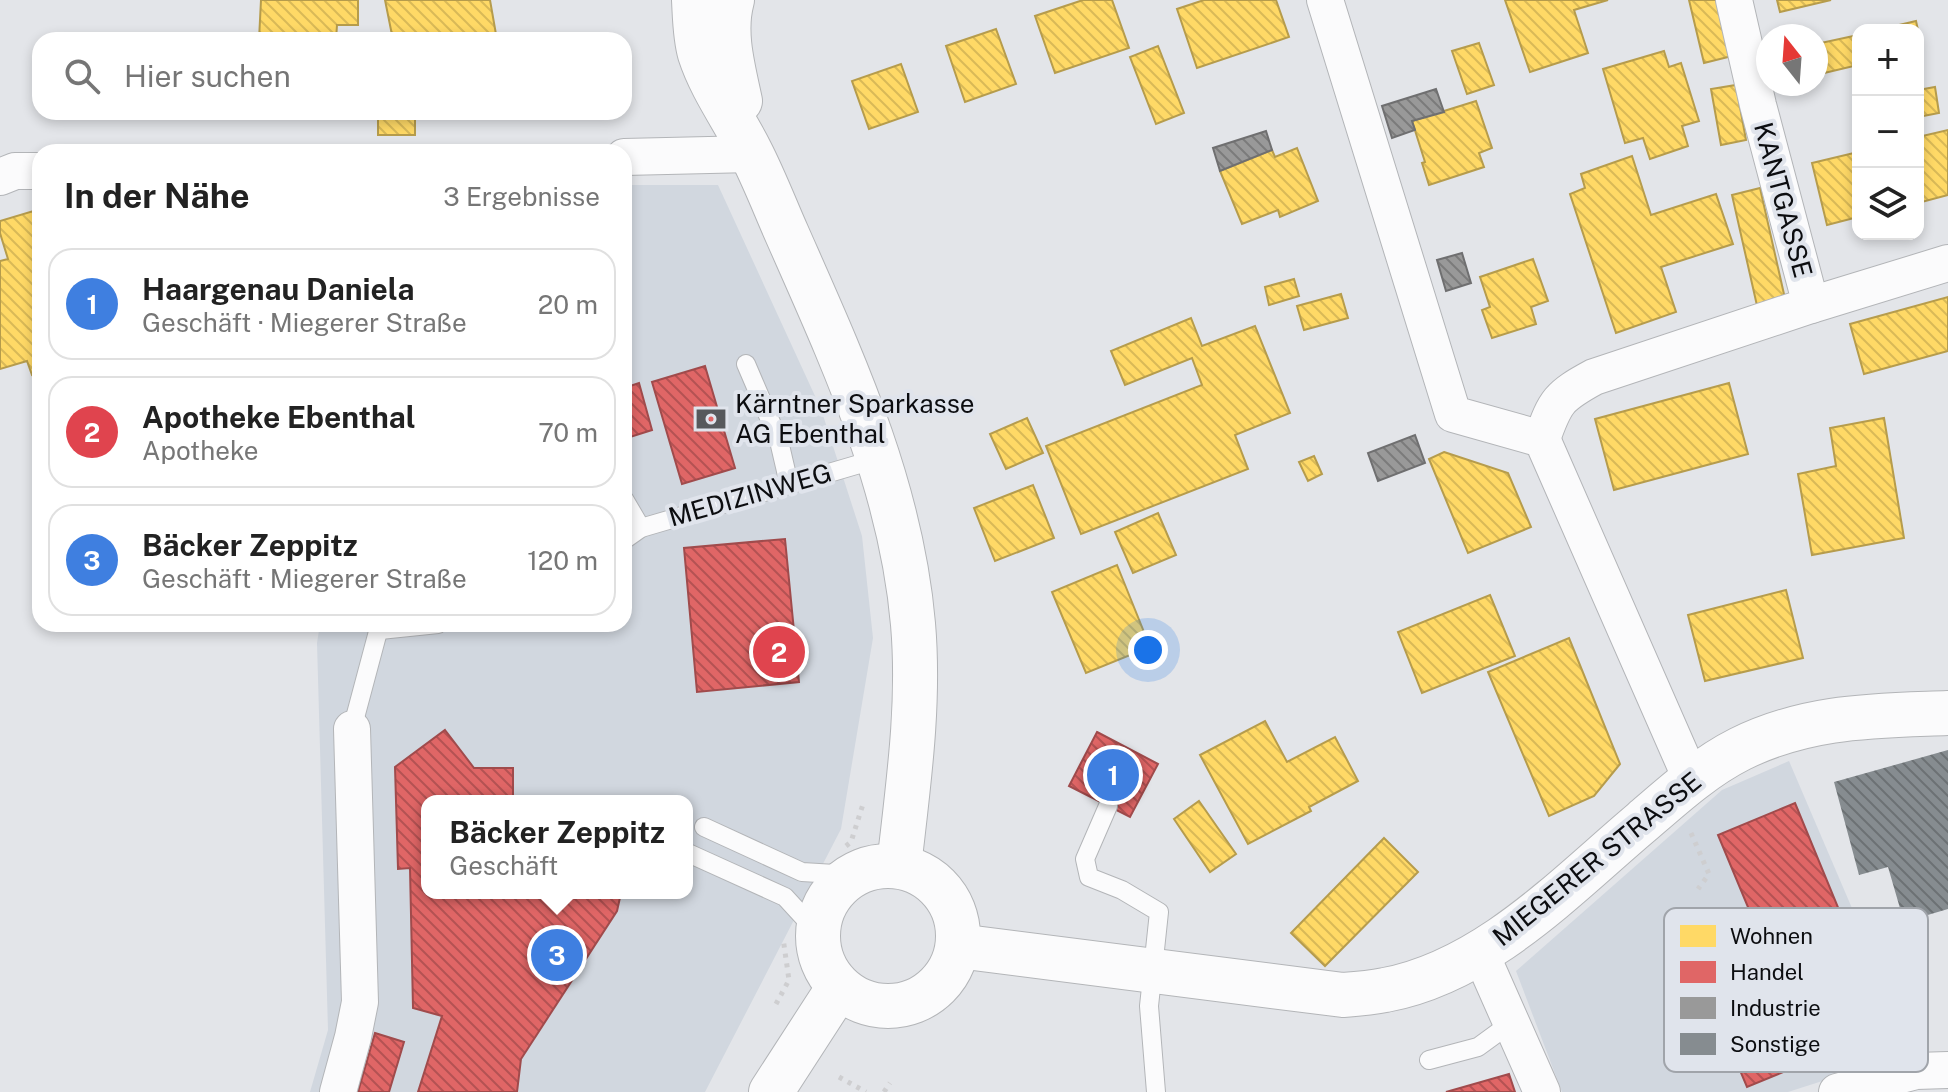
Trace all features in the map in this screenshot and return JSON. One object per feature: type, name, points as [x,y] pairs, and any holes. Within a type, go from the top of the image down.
[{"type":"main road","points":[[694,0],[700,53],[752,154],[847,370],[880,458],[905,560],[913,625],[915,687],[899,866]]},
{"type":"main road","points":[[732,0],[729,33],[731,61],[752,154]]},
{"type":"main road","name":"MIEGERER STRASSE","points":[[958,946],[1343,995],[1385,990],[1424,979],[1480,952],[1689,802],[1739,750],[1789,730],[1843,717],[1948,713]]},
{"type":"main road","points":[[899,866],[924,876],[945,894],[956,918],[958,946],[947,974],[925,995],[896,1006],[866,1003],[839,987],[823,963],[818,933],[820,916],[827,900],[852,875],[874,867],[899,866]]},
{"type":"main road","points":[[771,1092],[839,987]]},
{"type":"street","points":[[1325,0],[1453,414],[1542,439],[1689,802]]},
{"type":"street","name":"KANTGASSE","points":[[1734,0],[1758,105],[1811,305]]},
{"type":"street","points":[[632,157],[752,154]]},
{"type":"street","points":[[0,177],[15,171],[32,171]]},
{"type":"street","name":"KANTGASSE","points":[[1542,439],[1552,410],[1566,393],[1594,377],[1948,263]]},
{"type":"street","points":[[338,1092],[360,1002],[352,729]]},
{"type":"street","points":[[1480,952],[1542,1092]]},
{"type":"street","points":[[1928,1071],[1948,1070]]},
{"type":"street","points":[[1837,1092],[1912,1072]]},
{"type":"lane","points":[[746,364],[779,441],[789,484]]},
{"type":"lane","name":"MEDIZINWEG","points":[[632,534],[641,528],[880,458]]},
{"type":"lane","points":[[632,513],[641,528]]},
{"type":"lane","points":[[352,729],[379,632]]},
{"type":"lane","points":[[1108,806],[1085,859],[1089,877],[1122,890],[1159,912],[1149,1006],[1156,1092]]},
{"type":"lane","points":[[704,827],[802,872],[852,875]]},
{"type":"lane","points":[[693,855],[785,897],[818,933]]},
{"type":"lane","points":[[1429,1060],[1478,1047],[1511,1023]]},
{"type":"path","points":[[802,872],[851,842],[865,797]]},
{"type":"path","points":[[1689,802],[1709,874],[1698,889]]},
{"type":"path","points":[[769,1017],[789,980],[783,941],[785,897]]},
{"type":"path","points":[[839,1077],[866,1092]]},
{"type":"path","points":[[884,1092],[890,1083]]},
{"type":"shaded area","points":[[632,185],[718,185],[821,409],[862,536],[873,638],[841,829],[705,1092],[310,1092],[328,1030],[319,632],[632,632]]},
{"type":"shaded area","points":[[1789,761],[1852,908],[1664,908],[1664,1072],[1850,1072],[1788,1092],[1562,1092],[1516,971],[1722,790]]},
{"type":"building: Wohnen","points":[[261,0],[358,0],[358,25],[337,25],[337,32],[259,32]]},
{"type":"building: Wohnen","points":[[385,0],[490,0],[496,32],[391,32]]},
{"type":"building: Wohnen","points":[[1083,0],[1112,0],[1129,48],[1055,73],[1035,16]]},
{"type":"building: Wohnen","points":[[1204,0],[1276,0],[1289,37],[1197,68],[1177,9]]},
{"type":"building: Wohnen","points":[[1505,0],[1608,0],[1574,10],[1588,53],[1530,72]]},
{"type":"building: Wohnen","points":[[1689,0],[1722,0],[1736,55],[1704,63]]},
{"type":"building: Wohnen","points":[[1777,0],[1831,0],[1780,12]]},
{"type":"building: Wohnen","points":[[996,29],[1016,84],[965,102],[946,46]]},
{"type":"building: Wohnen","points":[[1852,36],[1852,66],[1828,72],[1828,41]]},
{"type":"building: Wohnen","points":[[1479,43],[1494,85],[1467,94],[1452,51]]},
{"type":"building: Wohnen","points":[[1158,46],[1184,113],[1156,124],[1130,57]]},
{"type":"building: Wohnen","points":[[1664,51],[1669,67],[1681,63],[1699,121],[1682,126],[1688,146],[1650,159],[1643,138],[1625,143],[1603,69]]},
{"type":"building: Wohnen","points":[[901,64],[918,112],[869,129],[852,81]]},
{"type":"building: Wohnen","points":[[1736,85],[1746,140],[1721,145],[1711,89]]},
{"type":"building: Wohnen","points":[[1935,87],[1939,113],[1924,116],[1924,89]]},
{"type":"building: Wohnen","points":[[1476,101],[1492,148],[1479,153],[1484,167],[1429,185],[1412,121]]},
{"type":"building: Wohnen","points":[[378,120],[415,120],[415,135],[378,135]]},
{"type":"building: Wohnen","points":[[1948,130],[1948,195],[1924,201],[1924,168],[1924,136]]},
{"type":"building: Wohnen","points":[[1297,148],[1318,201],[1280,217],[1278,210],[1242,224],[1220,171],[1272,150],[1275,157]]},
{"type":"building: Wohnen","points":[[1852,153],[1852,219],[1827,225],[1812,163]]},
{"type":"building: Wohnen","points":[[1632,156],[1651,215],[1716,194],[1733,244],[1661,267],[1676,312],[1616,333],[1570,194],[1585,188],[1581,174]]},
{"type":"building: Wohnen","points":[[1760,188],[1786,303],[1758,310],[1732,195]]},
{"type":"building: Wohnen","points":[[32,211],[32,375],[27,361],[0,369],[0,261],[8,259],[0,233],[0,221]]},
{"type":"building: Wohnen","points":[[1533,259],[1548,301],[1531,307],[1536,324],[1492,338],[1482,310],[1490,307],[1480,277]]},
{"type":"building: Wohnen","points":[[1294,279],[1299,296],[1269,305],[1265,287]]},
{"type":"building: Wohnen","points":[[1341,294],[1348,318],[1304,330],[1297,306]]},
{"type":"building: Wohnen","points":[[1948,297],[1948,351],[1864,374],[1850,324]]},
{"type":"building: Wohnen","points":[[1191,318],[1202,346],[1255,326],[1290,413],[1235,435],[1248,469],[1081,534],[1046,446],[1202,385],[1192,358],[1125,385],[1111,351]]},
{"type":"building: Wohnen","points":[[1729,383],[1748,454],[1614,490],[1595,419]]},
{"type":"building: Wohnen","points":[[1027,418],[1043,453],[1006,469],[990,434]]},
{"type":"building: Wohnen","points":[[1884,418],[1904,538],[1812,555],[1798,474],[1836,466],[1830,428]]},
{"type":"building: Wohnen","points":[[1444,452],[1508,473],[1531,527],[1468,553],[1429,459]]},
{"type":"building: Wohnen","points":[[1314,456],[1322,474],[1308,481],[1299,462]]},
{"type":"building: Wohnen","points":[[1033,485],[1054,538],[995,561],[974,508]]},
{"type":"building: Wohnen","points":[[1158,513],[1176,555],[1133,573],[1115,532]]},
{"type":"building: Wohnen","points":[[1117,565],[1150,647],[1086,673],[1052,592]]},
{"type":"building: Wohnen","points":[[1786,590],[1803,658],[1705,681],[1688,615]]},
{"type":"building: Wohnen","points":[[1490,595],[1515,656],[1422,693],[1398,632]]},
{"type":"building: Wohnen","points":[[1569,638],[1620,764],[1594,796],[1549,816],[1488,672]]},
{"type":"building: Wohnen","points":[[1265,721],[1287,762],[1335,737],[1358,781],[1309,807],[1311,811],[1248,844],[1200,755]]},
{"type":"building: Wohnen","points":[[1199,801],[1236,854],[1210,872],[1174,819]]},
{"type":"building: Wohnen","points":[[1384,838],[1418,872],[1325,966],[1291,933]]},
{"type":"building: Handel","points":[[705,366],[735,468],[682,484],[652,382]]},
{"type":"building: Handel","points":[[639,383],[652,430],[632,436],[632,385]]},
{"type":"building: Handel","points":[[785,539],[799,682],[697,692],[684,548]]},
{"type":"building: Handel","points":[[445,730],[474,768],[513,768],[513,795],[421,795],[421,899],[620,899],[617,911],[521,1059],[517,1092],[418,1092],[442,1016],[413,1008],[410,868],[398,869],[395,767]]},
{"type":"building: Handel","points":[[1097,732],[1158,764],[1130,817],[1069,786]]},
{"type":"building: Handel","points":[[1795,803],[1838,908],[1748,908],[1718,835]]},
{"type":"building: Handel","points":[[375,1033],[404,1042],[389,1092],[358,1092]]},
{"type":"building: Handel","points":[[1741,1072],[1783,1072],[1747,1087]]},
{"type":"building: Handel","points":[[1509,1074],[1515,1092],[1446,1092]]},
{"type":"building: Industrie","points":[[1436,89],[1444,112],[1412,121],[1415,130],[1392,138],[1382,106]]},
{"type":"building: Industrie","points":[[1266,131],[1272,150],[1220,171],[1213,148]]},
{"type":"building: Industrie","points":[[1462,253],[1471,283],[1446,291],[1437,260]]},
{"type":"building: Industrie","points":[[1415,435],[1425,463],[1378,481],[1368,453]]},
{"type":"building: Sonstige","points":[[1948,750],[1948,909],[1928,915],[1928,908],[1900,908],[1888,867],[1859,875],[1834,782]]},
{"type":"place","name":"Kärntner Sparkasse AG Ebenthal","points":[[711,419]]},
{"type":"place","name":"Apotheke Ebenthal","points":[[779,652]]},
{"type":"place","name":"Haargenau Daniela","points":[[1113,775]]},
{"type":"place","name":"Bäcker Zeppitz","points":[[557,955]]}]
